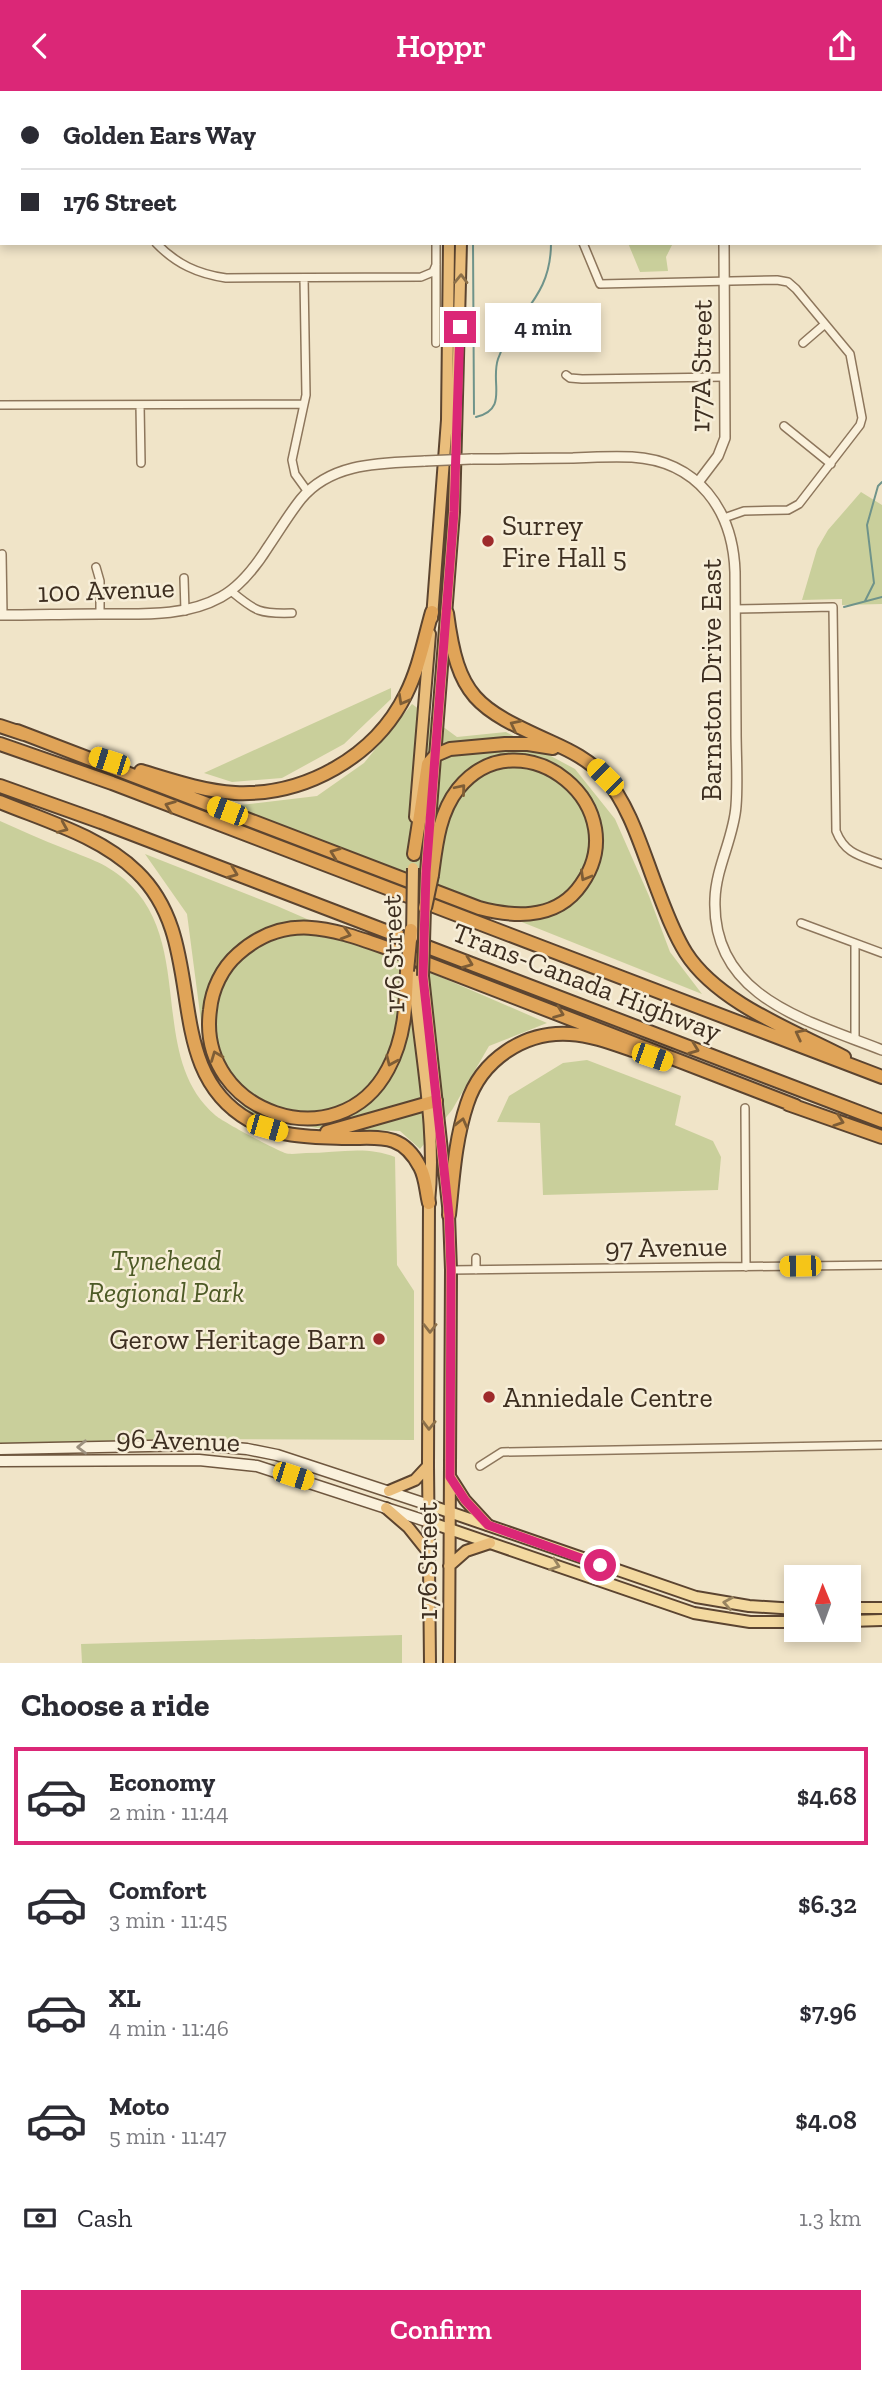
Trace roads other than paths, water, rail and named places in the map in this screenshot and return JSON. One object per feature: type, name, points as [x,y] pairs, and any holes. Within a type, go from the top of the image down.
[{"type":"highway","name":"176 Street","points":[[411,930],[420,749],[447,432],[449,245]]},
{"type":"highway","name":"176 Street","points":[[429,874],[457,460],[461,245]]},
{"type":"highway","points":[[0,726],[201,788],[257,793],[286,788],[313,780],[338,768],[356,755],[387,725],[412,682],[432,612]]},
{"type":"highway","points":[[447,613],[456,666],[475,698],[491,713],[577,754],[593,765],[613,789],[632,826],[670,921],[687,955],[738,1002],[882,1077]]},
{"type":"highway","points":[[16,731],[479,908],[501,914],[536,913],[556,907],[571,897],[588,873],[595,852],[596,832],[591,811],[580,793],[568,779],[549,767],[528,762],[492,766],[465,782],[451,801],[440,826],[429,874],[425,908]]},
{"type":"highway","name":"Trans-Canada Highway","points":[[0,744],[112,783],[800,1048],[882,1077]]},
{"type":"highway","points":[[414,861],[428,764],[436,755],[445,750],[505,744],[546,746],[577,754]]},
{"type":"highway","name":"Trans-Canada Highway","points":[[0,786],[882,1121]]},
{"type":"highway","points":[[0,802],[84,837],[109,851],[137,872],[156,895],[165,910],[179,950],[193,1041],[207,1079],[224,1101],[250,1121],[284,1133],[346,1138],[376,1136],[393,1140],[409,1151],[419,1166],[424,1175],[429,1203]]},
{"type":"highway","name":"176 Street","points":[[425,908],[414,973],[449,1215],[451,1270],[449,1663]]},
{"type":"highway","points":[[411,930],[414,973],[404,1024],[394,1058],[371,1093],[345,1111],[305,1120],[266,1111],[250,1102],[233,1087],[214,1055],[208,1020],[215,987],[228,964],[264,936],[286,929],[314,927],[357,937],[387,948],[796,1106],[882,1137]]},
{"type":"highway","points":[[449,1215],[460,1131],[467,1103],[490,1064],[534,1037],[553,1034],[587,1036],[796,1106]]},
{"type":"highway","name":"176 Street","points":[[430,1663],[428,1466],[431,1103]]},
{"type":"highway","points":[[306,1136],[345,1129],[431,1103]]},
{"type":"highway","points":[[389,1491],[415,1481],[428,1466]]},
{"type":"highway","points":[[450,1477],[465,1500],[488,1525]]},
{"type":"highway","points":[[386,1508],[408,1527],[428,1552]]},
{"type":"highway","points":[[449,1566],[466,1551],[490,1543]]},
{"type":"main road","name":"96 Avenue","points":[[0,1449],[198,1445],[233,1447],[277,1455],[429,1505]]},
{"type":"main road","name":"96 Avenue","points":[[0,1461],[230,1462],[275,1470],[429,1522]]},
{"type":"main road","points":[[429,1505],[696,1597],[749,1607],[784,1608]]},
{"type":"main road","points":[[429,1522],[695,1613],[750,1622],[784,1622]]},
{"type":"main road","points":[[861,1608],[882,1608]]},
{"type":"main road","points":[[861,1621],[882,1620]]},
{"type":"street","points":[[158,245],[181,265],[205,275],[226,278],[421,277],[433,272],[436,265]]},
{"type":"street","points":[[436,245],[436,343]]},
{"type":"street","points":[[584,245],[600,284],[777,280],[788,282],[851,357],[862,414],[860,425],[831,464],[799,504],[788,510],[744,511],[724,518]]},
{"type":"street","name":"177A Street","points":[[699,481],[718,456],[725,438],[724,245]]},
{"type":"street","points":[[304,278],[306,395],[292,460],[295,474],[308,492]]},
{"type":"street","points":[[803,343],[825,324]]},
{"type":"street","points":[[566,375],[582,379],[725,377]]},
{"type":"street","points":[[0,405],[303,404]]},
{"type":"street","points":[[140,405],[141,463]]},
{"type":"street","points":[[784,426],[831,464]]},
{"type":"street","name":"Barnston Drive East","points":[[212,602],[231,591],[263,555],[308,492],[329,477],[358,467],[380,463],[471,459],[634,457],[665,463],[699,481],[724,518],[734,557],[736,807],[715,898],[720,935],[735,969],[752,990],[763,998],[792,1014],[882,1050]]},
{"type":"street","points":[[1,615],[2,554]]},
{"type":"street","points":[[96,567],[100,581],[100,614]]},
{"type":"street","points":[[184,577],[186,611]]},
{"type":"street","points":[[231,591],[257,610],[267,613],[292,613]]},
{"type":"street","name":"100 Avenue","points":[[1,615],[146,614],[186,611],[212,602]]},
{"type":"street","points":[[735,609],[834,607],[836,831],[841,843],[850,852],[882,864]]},
{"type":"street","points":[[801,922],[882,953]]},
{"type":"street","points":[[855,943],[855,1039]]},
{"type":"street","points":[[745,1108],[746,1267]]},
{"type":"street","points":[[476,1258],[476,1270]]},
{"type":"street","name":"97 Avenue","points":[[451,1270],[882,1265]]},
{"type":"street","points":[[480,1466],[502,1452],[882,1445]]},
{"type":"waterway","points":[[473,245],[474,414]]},
{"type":"waterway","points":[[476,417],[492,408],[496,394],[498,359],[513,329],[545,279],[551,245]]},
{"type":"waterway","points":[[865,601],[874,583],[867,525],[878,486],[882,482]]},
{"type":"waterway","points":[[844,607],[882,597]]},
{"type":"place","name":"Surrey Fire Hall 5","points":[[488,541]]},
{"type":"place","name":"Gerow Heritage Barn","points":[[379,1339]]},
{"type":"place","name":"Anniedale Centre","points":[[489,1397]]},
{"type":"park label","name":"Tynehead Regional Park","points":[[166,1276]]}]
